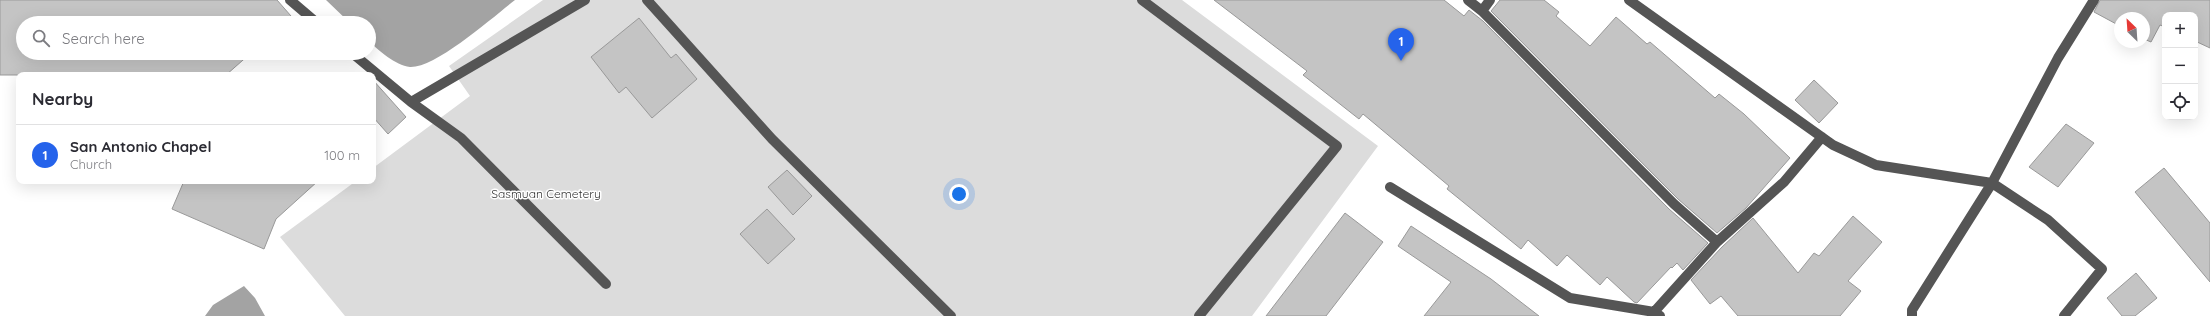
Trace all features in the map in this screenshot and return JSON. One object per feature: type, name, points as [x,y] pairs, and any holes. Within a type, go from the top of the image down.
[{"type":"street","points":[[290,0],[309,16]]},
{"type":"street","points":[[410,102],[585,0]]},
{"type":"street","points":[[646,0],[772,139],[951,316]]},
{"type":"street","points":[[1142,0],[1337,146],[1199,316]]},
{"type":"street","points":[[1468,0],[1482,11],[1674,204],[1717,242]]},
{"type":"street","points":[[1482,11],[1490,0]]},
{"type":"street","points":[[1629,0],[1833,144],[1876,165],[1992,183],[2048,220],[2102,269],[2064,316]]},
{"type":"street","points":[[1912,316],[1912,310],[1992,183],[2058,58],[2094,0]]},
{"type":"street","points":[[360,60],[374,72]]},
{"type":"street","points":[[376,73],[410,102],[461,138],[606,284]]},
{"type":"street","points":[[1390,186],[1570,298],[1657,314],[1717,242],[1784,182],[1822,137]]},
{"type":"green space","name":"Sasmuan Cemetery","points":[[543,0],[1182,0],[1378,146],[1252,316],[345,316],[280,237],[352,184],[376,184],[376,166],[470,96],[449,66]]},
{"type":"shaded area","points":[[326,0],[515,0],[449,50],[421,65],[410,67],[393,61],[376,47],[376,16],[343,16]]},
{"type":"shaded area","points":[[244,286],[255,298],[265,316],[205,316],[213,305]]},
{"type":"building","points":[[0,0],[277,0],[291,16],[16,16],[16,60],[243,60],[229,72],[16,72],[16,75],[0,75]]},
{"type":"building","points":[[1214,0],[1444,0],[1464,16],[1469,10],[1483,21],[1669,209],[1708,243],[1683,270],[1677,263],[1672,268],[1671,267],[1637,303],[1634,302],[1607,277],[1600,285],[1567,255],[1557,266],[1528,240],[1521,249],[1447,189],[1449,186],[1363,114],[1359,119],[1303,75],[1307,71]]},
{"type":"building","points":[[1500,0],[1544,0],[1559,12],[1556,16],[1590,46],[1616,17],[1647,44],[1650,42],[1715,98],[1719,94],[1744,114],[1790,158],[1746,208],[1717,233],[1678,199],[1491,11]]},
{"type":"building","points":[[2100,0],[2210,0],[2210,48],[2198,42],[2198,12],[2162,12],[2162,26],[2160,25],[2151,42],[2150,12],[2114,12],[2114,23],[2094,12]]},
{"type":"building","points":[[639,18],[671,58],[676,54],[697,79],[652,118],[626,87],[619,93],[591,57]]},
{"type":"building","points":[[1814,80],[1838,103],[1819,123],[1795,100]]},
{"type":"building","points":[[376,83],[406,117],[388,134],[376,120]]},
{"type":"building","points":[[2066,124],[2094,143],[2058,187],[2029,167]]},
{"type":"building","points":[[2164,168],[2210,223],[2210,282],[2135,192]]},
{"type":"building","points":[[787,170],[812,196],[793,215],[768,187]]},
{"type":"building","points":[[183,184],[315,184],[276,219],[264,249],[172,209]]},
{"type":"building","points":[[767,209],[795,239],[768,264],[740,234]]},
{"type":"building","points":[[1345,213],[1383,242],[1326,316],[1266,316]]},
{"type":"building","points":[[1853,216],[1882,242],[1848,281],[1861,291],[1840,316],[1738,316],[1721,296],[1710,304],[1691,280],[1722,247],[1753,218],[1798,273],[1814,253],[1819,256]]},
{"type":"building","points":[[1411,226],[1491,279],[1539,316],[1424,316],[1451,282],[1398,246]]},
{"type":"building","points":[[2136,273],[2157,298],[2135,316],[2122,316],[2107,298]]},
{"type":"place","name":"San Antonio Chapel","points":[[1401,61]]}]
